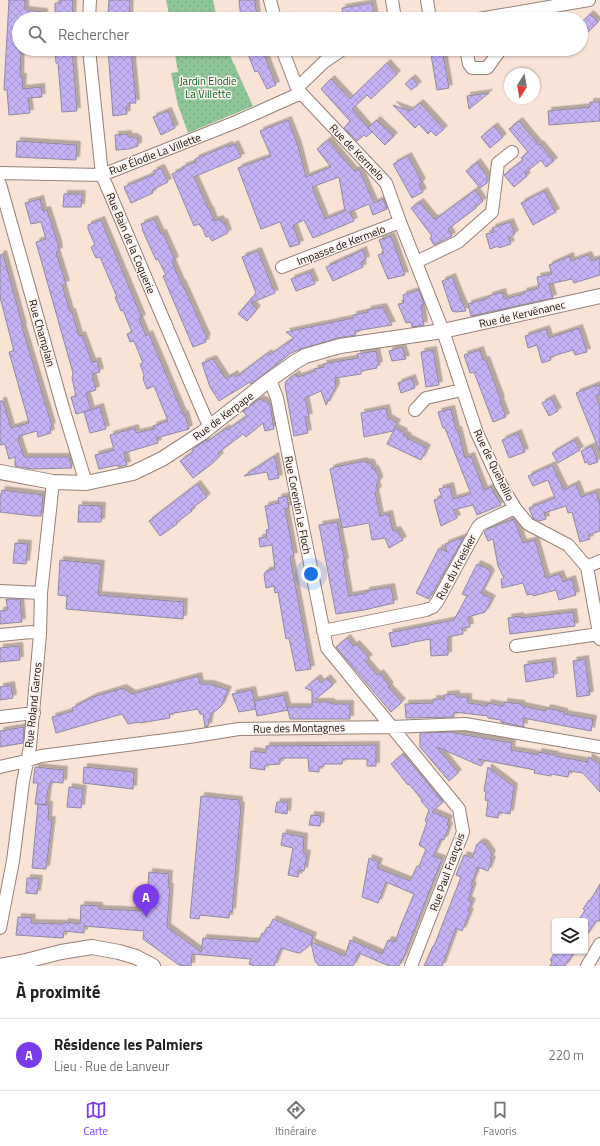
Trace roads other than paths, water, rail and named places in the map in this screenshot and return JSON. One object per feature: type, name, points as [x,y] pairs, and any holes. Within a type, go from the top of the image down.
[{"type":"street","points":[[89,12],[90,0]]},
{"type":"street","points":[[270,0],[273,12]]},
{"type":"street","points":[[392,0],[394,12]]},
{"type":"street","points":[[427,0],[429,12]]},
{"type":"street","points":[[522,10],[589,0]]},
{"type":"street","name":"Rue Bain de la Coquerie","points":[[90,56],[102,175],[205,418],[210,426]]},
{"type":"street","name":"Rue de Kermelo","points":[[285,56],[299,90],[386,183],[443,331]]},
{"type":"street","name":"Rue Élodie La Villette","points":[[0,173],[102,175],[243,120],[299,90],[324,62],[333,56]]},
{"type":"street","points":[[467,56],[468,64],[472,68],[487,68],[496,56]]},
{"type":"street","points":[[416,262],[458,242],[492,212],[498,163],[512,152]]},
{"type":"street","name":"Rue Champlain","points":[[0,184],[63,408],[86,483]]},
{"type":"street","name":"Impasse de Kermelo","points":[[282,267],[400,222]]},
{"type":"street","name":"Rue de Kervénanec","points":[[443,331],[600,296]]},
{"type":"street","name":"Rue de Kerpape","points":[[1,470],[53,482],[86,483],[133,473],[162,459],[202,433],[268,381],[305,356],[340,346],[443,331]]},
{"type":"street","name":"Rue de Quehellio","points":[[443,331],[477,432],[501,484],[515,508],[528,524],[568,545],[587,567]]},
{"type":"street","name":"Rue Corentin Le Floch","points":[[268,381],[272,385],[277,398],[324,631],[326,648],[391,727]]},
{"type":"street","points":[[415,410],[426,398],[462,390]]},
{"type":"street","name":"Rue Roland Garros","points":[[0,928],[13,861],[26,761],[30,748],[40,634],[41,593],[53,482]]},
{"type":"street","name":"Rue du Kreisker","points":[[324,631],[430,609],[438,602],[478,527],[481,524],[515,508]]},
{"type":"street","points":[[516,646],[600,636],[587,567],[600,561]]},
{"type":"street","points":[[0,591],[41,593]]},
{"type":"street","points":[[0,636],[31,632],[40,634]]},
{"type":"street","points":[[0,717],[34,713]]},
{"type":"street","name":"Rue des Montagnes","points":[[0,767],[41,756],[239,729],[391,727],[465,724],[600,747]]},
{"type":"street","name":"Rue Paul François","points":[[391,727],[459,809],[463,832],[411,966]]},
{"type":"street","points":[[587,966],[600,944]]},
{"type":"street","points":[[0,965],[92,947],[136,957],[153,966]]},
{"type":"place","name":"Résidence les Palmiers","points":[[146,917]]},
{"type":"park label","name":"Jardin Elodie La Villette","points":[[208,87]]}]
